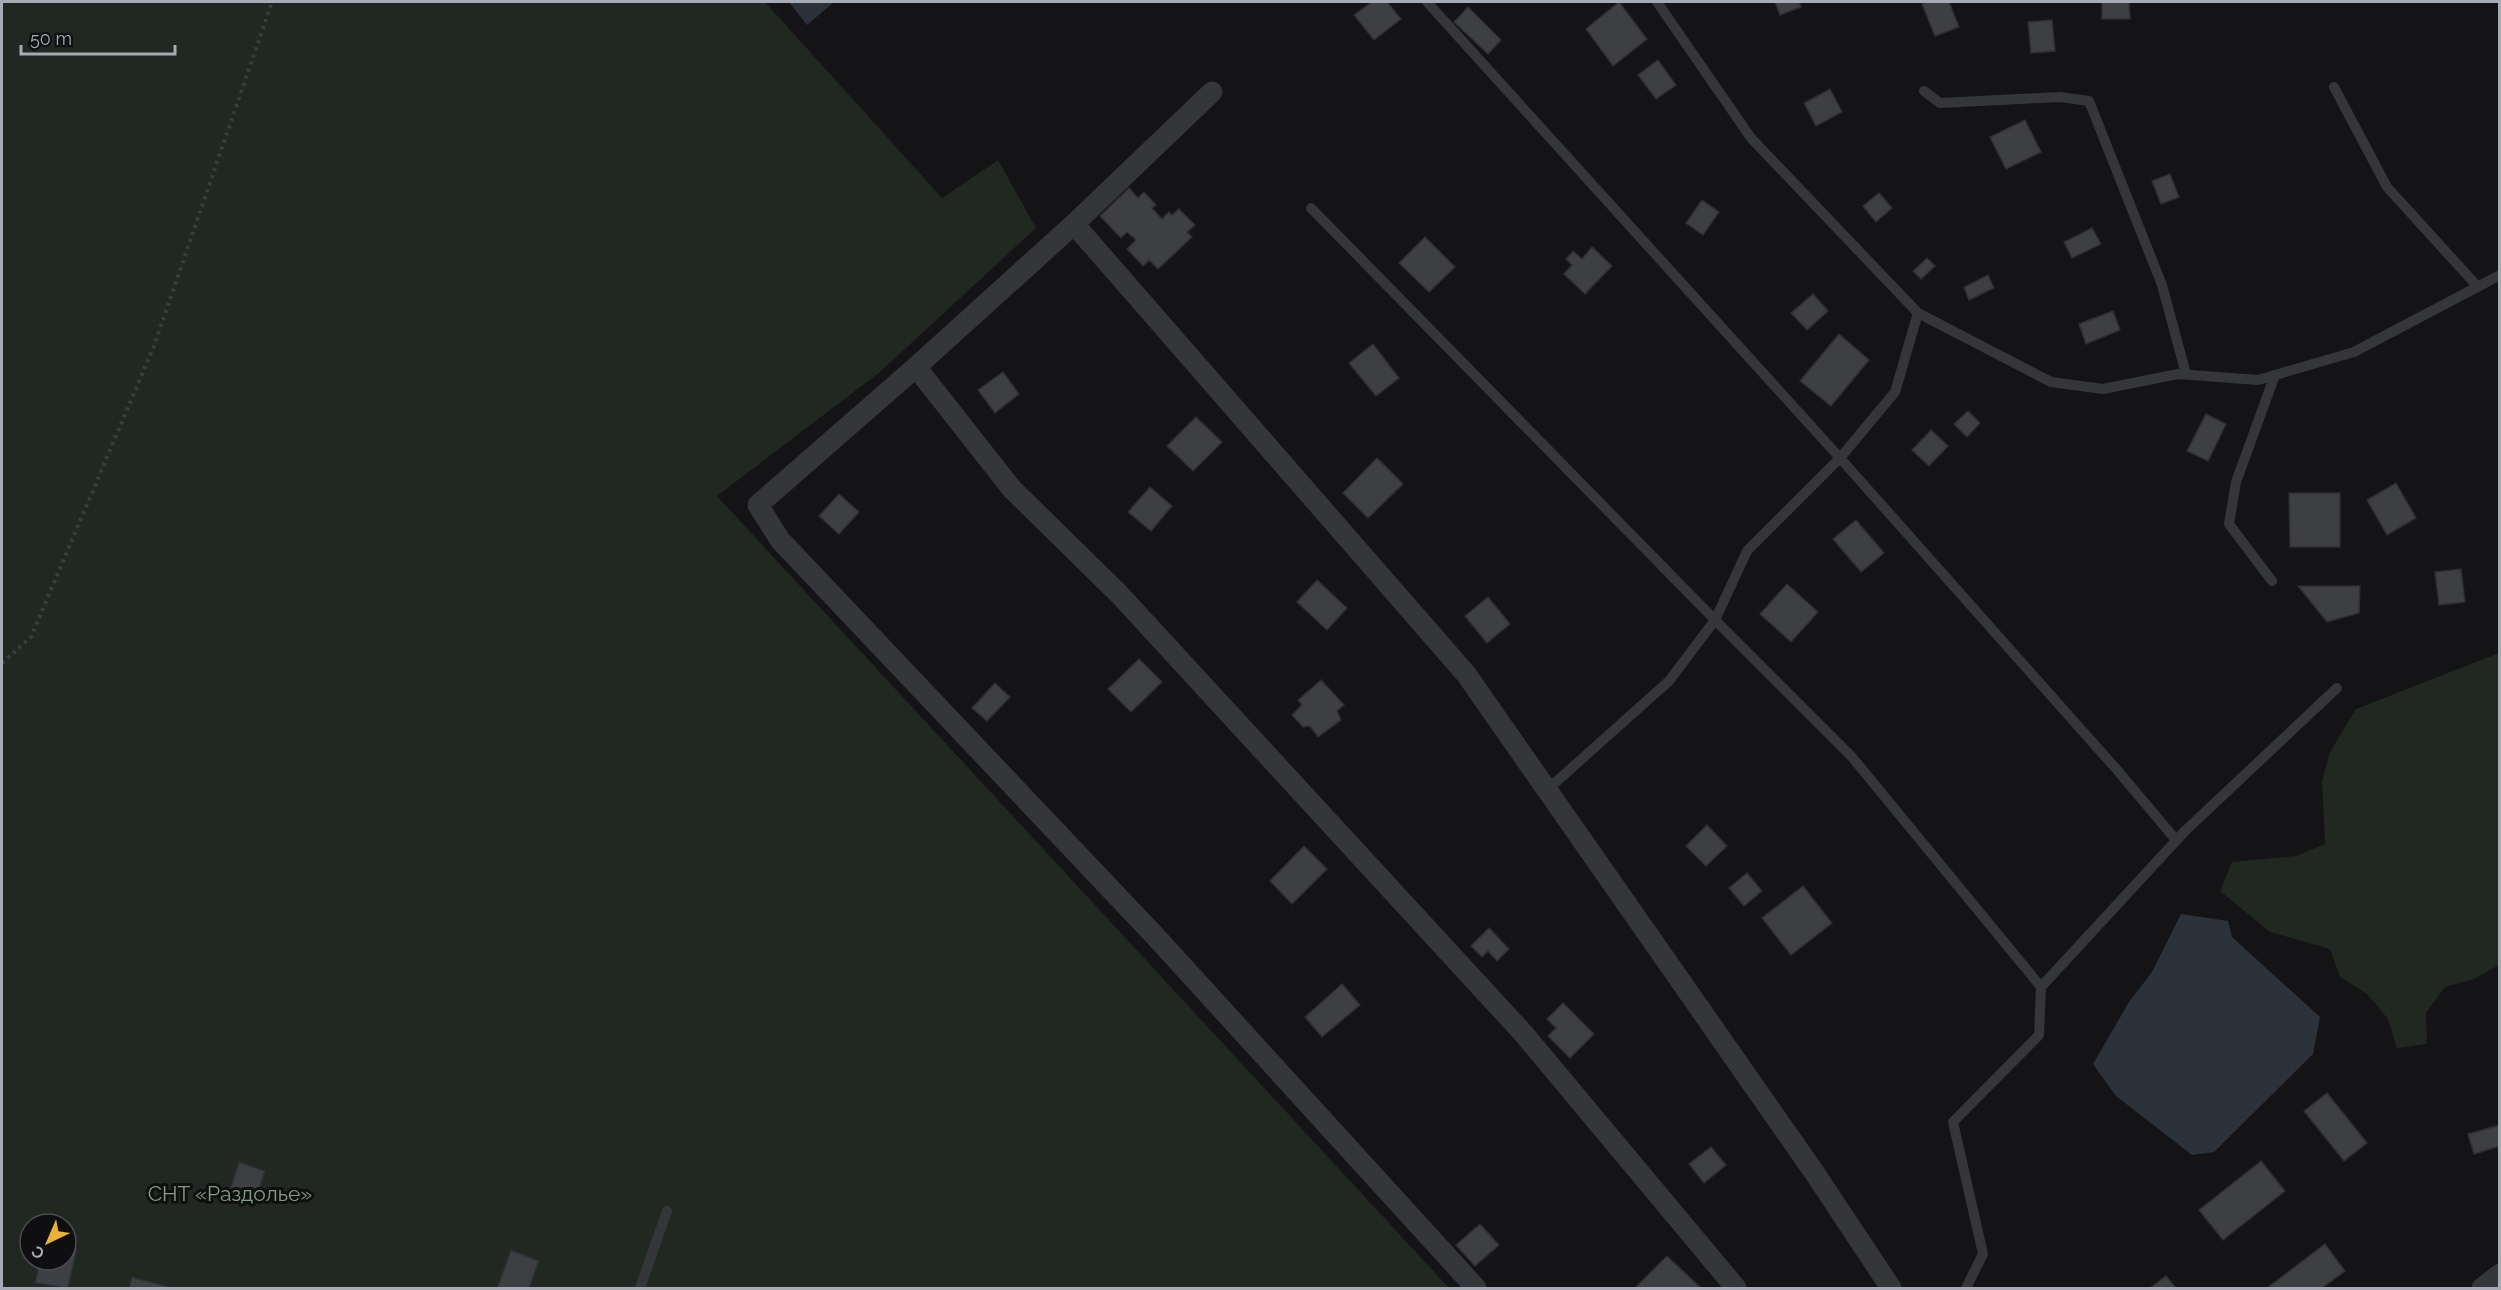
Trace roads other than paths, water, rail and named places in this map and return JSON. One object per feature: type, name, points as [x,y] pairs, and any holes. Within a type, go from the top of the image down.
[{"type":"street","points":[[1212,92],[1074,224],[916,367],[758,505],[780,540],[1156,937],[1476,1288]]},
{"type":"street","points":[[1074,224],[1466,674],[1814,1172],[1891,1288]]},
{"type":"street","points":[[916,367],[1012,489],[1119,594],[1523,1033],[1736,1288]]},
{"type":"street","points":[[2482,1288],[2499,1274]]},
{"type":"lane","points":[[1427,2],[1839,458],[2118,771],[2176,840]]},
{"type":"lane","points":[[1657,2],[1751,138],[1918,313],[2050,382],[2103,389],[2178,374],[2258,380],[2354,352],[2499,275]]},
{"type":"lane","points":[[2334,87],[2387,187],[2478,287]]},
{"type":"lane","points":[[1924,91],[1940,103],[2060,97],[2089,101],[2162,285],[2186,374]]},
{"type":"lane","points":[[1311,208],[1852,757],[2041,987]]},
{"type":"lane","points":[[1547,790],[1669,681],[1715,620],[1747,551],[1839,458],[1894,392],[1918,313]]},
{"type":"lane","points":[[2272,581],[2229,524],[2236,482],[2275,375]]},
{"type":"lane","points":[[1966,1288],[1983,1254],[1953,1122],[2039,1035],[2041,987],[2176,840],[2337,688]]},
{"type":"lane","points":[[640,1288],[667,1211]]},
{"type":"park label","name":"СНТ «Раздолье»","points":[[230,1193]]}]
